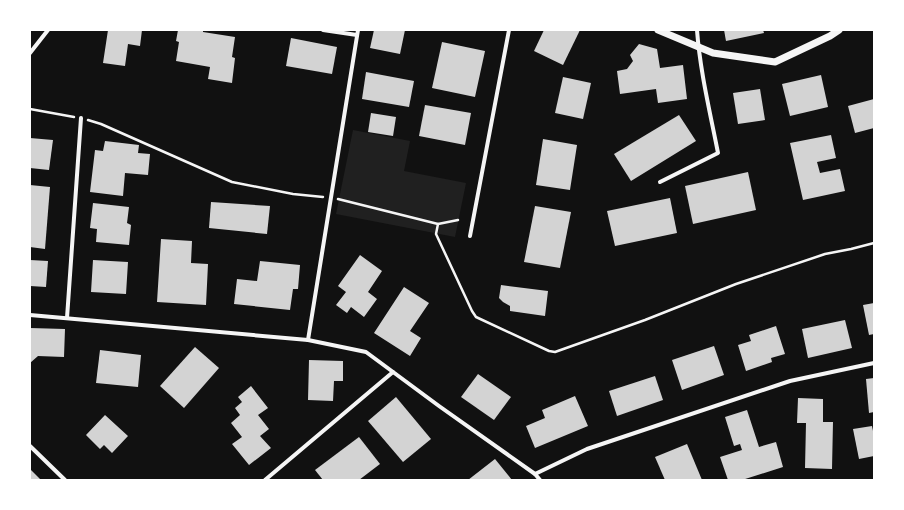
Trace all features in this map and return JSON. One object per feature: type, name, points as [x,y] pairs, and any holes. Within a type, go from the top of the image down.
[{"type":"street","points":[[30,54],[48,30]]},
{"type":"street","points":[[308,340],[358,32],[323,30]]},
{"type":"street","points":[[470,236],[509,30]]},
{"type":"street","points":[[658,30],[713,53],[775,62],[830,36],[839,30]]},
{"type":"street","points":[[660,182],[718,153],[698,46],[697,30]]},
{"type":"street","points":[[67,318],[81,118]]},
{"type":"street","points":[[30,315],[308,340],[366,352],[535,474],[540,480]]},
{"type":"street","points":[[535,474],[587,449],[790,381],[874,363]]},
{"type":"street","points":[[265,480],[393,372]]},
{"type":"street","points":[[30,446],[65,480]]},
{"type":"path","points":[[30,109],[88,119],[232,182],[293,194],[341,199],[438,224],[458,220]]},
{"type":"path","points":[[438,224],[436,234],[472,312],[476,317],[549,351],[555,352],[645,320],[736,284],[825,254],[874,243]]},
{"type":"shaded area","points":[[353,130],[410,141],[404,171],[466,183],[455,237],[336,214]]},
{"type":"building","points":[[108,30],[142,30],[140,46],[128,44],[125,66],[103,63]]},
{"type":"building","points":[[178,30],[203,30],[203,32],[235,37],[232,57],[235,58],[232,83],[208,79],[210,67],[176,61],[179,42],[176,41]]},
{"type":"building","points":[[374,30],[405,30],[400,54],[370,48]]},
{"type":"building","points":[[544,30],[580,30],[563,65],[534,51]]},
{"type":"building","points":[[724,30],[763,30],[764,33],[726,41]]},
{"type":"building","points":[[291,38],[337,47],[332,74],[286,66]]},
{"type":"building","points":[[442,42],[485,51],[475,97],[432,88]]},
{"type":"building","points":[[639,44],[657,49],[660,68],[683,65],[687,99],[658,103],[656,89],[620,94],[617,71],[627,69],[633,61],[630,55]]},
{"type":"building","points":[[366,72],[414,81],[409,107],[362,99]]},
{"type":"building","points":[[821,75],[828,107],[790,116],[782,84]]},
{"type":"building","points":[[563,77],[591,83],[583,119],[555,113]]},
{"type":"building","points":[[760,89],[765,120],[738,124],[733,93]]},
{"type":"building","points":[[874,99],[874,128],[855,133],[848,106]]},
{"type":"building","points":[[425,105],[471,113],[465,145],[419,136]]},
{"type":"building","points":[[371,113],[396,117],[393,136],[368,132]]},
{"type":"building","points":[[679,115],[696,141],[631,181],[614,154]]},
{"type":"building","points":[[831,135],[836,158],[817,162],[820,173],[840,169],[845,191],[803,200],[790,143]]},
{"type":"building","points":[[30,138],[53,140],[49,170],[30,168]]},
{"type":"building","points":[[543,139],[577,145],[570,190],[536,185]]},
{"type":"building","points":[[105,141],[139,145],[138,153],[150,154],[148,175],[125,173],[123,196],[90,192],[95,150],[103,151]]},
{"type":"building","points":[[748,172],[756,210],[693,224],[685,186]]},
{"type":"building","points":[[30,185],[50,187],[45,249],[30,247]]},
{"type":"building","points":[[670,198],[677,233],[615,246],[607,211]]},
{"type":"building","points":[[211,202],[270,206],[267,234],[209,228]]},
{"type":"building","points":[[93,203],[129,207],[127,223],[131,225],[129,245],[96,242],[97,229],[90,228]]},
{"type":"building","points":[[535,206],[571,212],[560,268],[524,262]]},
{"type":"building","points":[[161,239],[192,241],[191,263],[208,264],[206,305],[157,302]]},
{"type":"building","points":[[360,255],[382,271],[368,292],[377,299],[364,317],[351,307],[347,313],[336,305],[346,292],[338,286]]},
{"type":"building","points":[[30,260],[48,261],[46,287],[30,286]]},
{"type":"building","points":[[93,260],[128,262],[126,294],[91,292]]},
{"type":"building","points":[[260,261],[300,265],[298,289],[293,289],[290,310],[234,304],[237,279],[257,281]]},
{"type":"building","points":[[501,285],[548,291],[545,316],[510,311],[510,306],[499,298]]},
{"type":"building","points":[[404,287],[429,303],[410,331],[421,338],[410,356],[374,333]]},
{"type":"building","points":[[874,303],[874,334],[869,335],[863,305]]},
{"type":"building","points":[[845,320],[852,348],[808,358],[802,329]]},
{"type":"building","points":[[776,326],[785,354],[771,358],[772,362],[746,371],[738,345],[751,341],[749,335]]},
{"type":"building","points":[[30,328],[65,329],[64,357],[38,356],[30,363]]},
{"type":"building","points":[[714,346],[724,375],[682,390],[672,360]]},
{"type":"building","points":[[195,347],[219,368],[184,408],[160,386]]},
{"type":"building","points":[[100,350],[141,355],[138,387],[96,383]]},
{"type":"building","points":[[309,360],[343,361],[343,381],[334,381],[333,401],[308,400]]},
{"type":"building","points":[[478,374],[511,397],[494,420],[461,397]]},
{"type":"building","points":[[655,376],[663,400],[617,416],[609,391]]},
{"type":"building","points":[[874,378],[874,412],[869,413],[866,379]]},
{"type":"building","points":[[251,386],[268,408],[258,415],[269,429],[260,436],[271,448],[249,465],[232,444],[242,437],[231,423],[240,415],[235,408],[242,402],[238,397]]},
{"type":"building","points":[[575,396],[588,426],[535,448],[526,426],[545,418],[542,410]]},
{"type":"building","points":[[396,397],[431,439],[403,462],[368,421]]},
{"type":"building","points":[[798,398],[823,399],[823,422],[833,422],[832,469],[805,468],[806,423],[797,423]]},
{"type":"building","points":[[747,410],[759,447],[776,442],[783,467],[742,480],[728,480],[720,457],[742,450],[740,444],[734,446],[725,417]]},
{"type":"building","points":[[105,415],[128,436],[112,453],[104,445],[100,449],[86,435]]},
{"type":"building","points":[[872,426],[874,436],[874,456],[859,459],[853,429]]},
{"type":"building","points":[[359,437],[380,464],[359,480],[323,480],[315,470]]},
{"type":"building","points":[[687,444],[702,480],[665,480],[655,457]]},
{"type":"building","points":[[495,459],[512,480],[468,480]]},
{"type":"building","points":[[30,469],[41,480],[30,480]]}]
